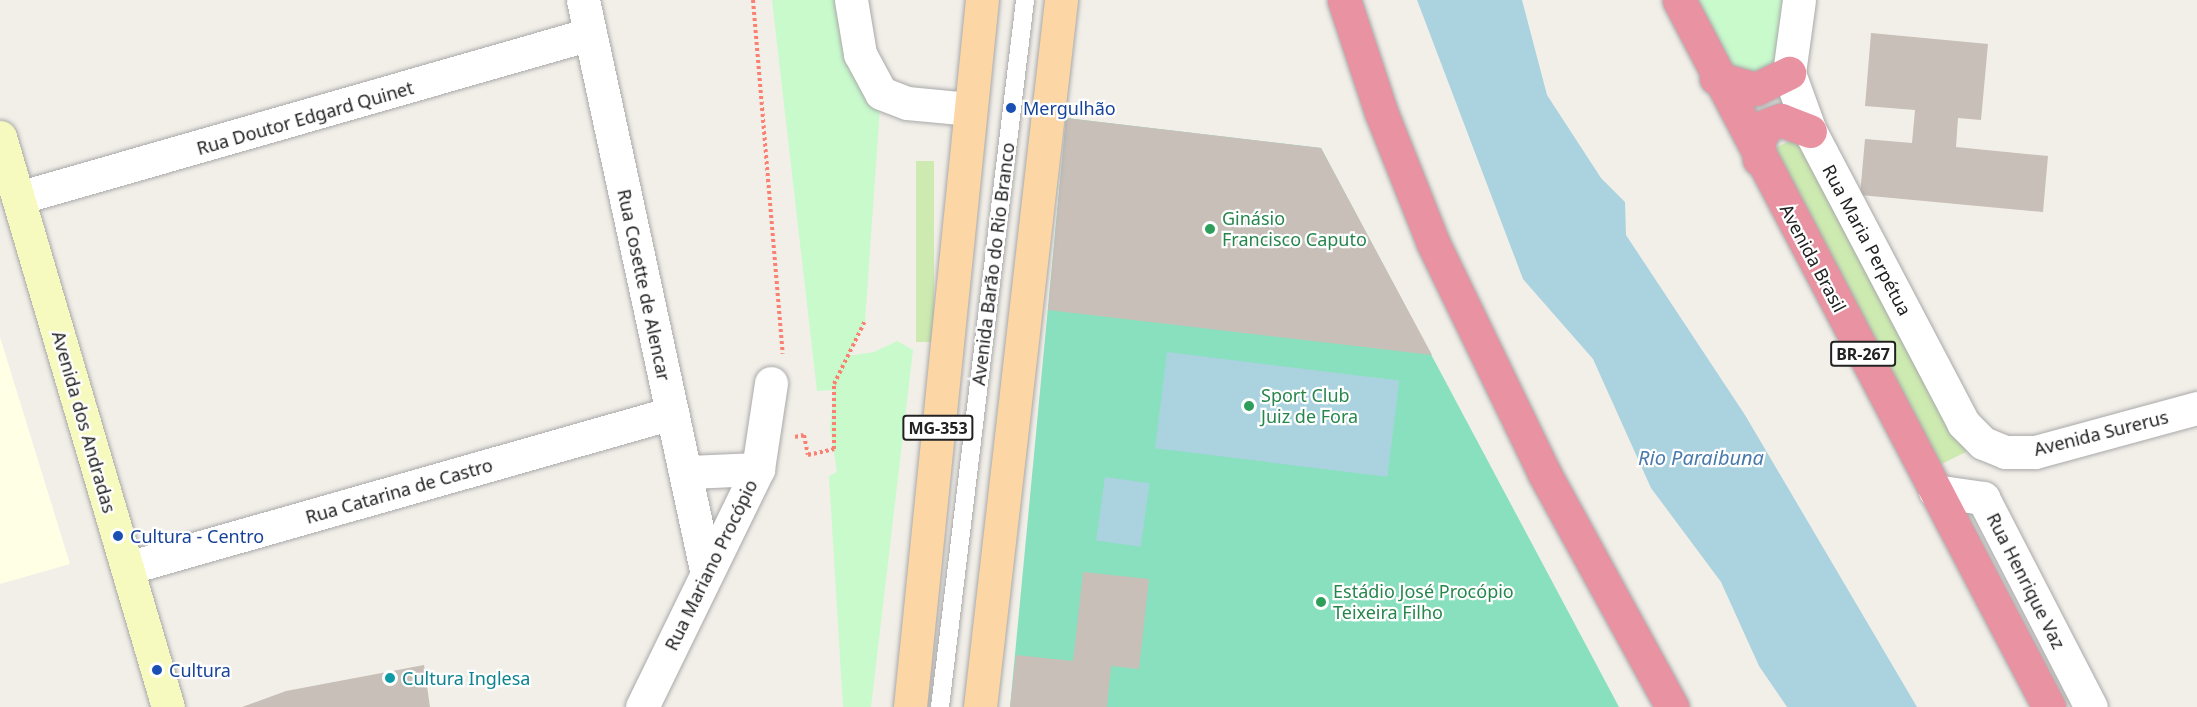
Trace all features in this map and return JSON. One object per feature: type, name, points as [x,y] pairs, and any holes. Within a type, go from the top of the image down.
[{"type":"highway","points":[[1344,0],[1381,112],[1433,243],[1544,473],[1672,707]]},
{"type":"highway","name":"Avenida Brasil","points":[[1679,0],[1716,78],[2049,707]]},
{"type":"highway","points":[[1716,78],[1756,89],[1790,73],[1795,126],[1767,125],[1759,139],[1759,159]]},
{"type":"main road","name":"Avenida Barão do Rio Branco","points":[[910,707],[969,109],[982,0]]},
{"type":"main road","name":"Avenida Barão do Rio Branco","points":[[980,707],[1061,0]]},
{"type":"main road","name":"Avenida dos Andradas","points":[[0,137],[168,707]]},
{"type":"street","name":"Rua Cosette de Alencar","points":[[583,0],[672,413],[688,472],[706,570]]},
{"type":"street","points":[[851,0],[860,54],[881,93],[907,103],[969,109]]},
{"type":"street","points":[[1790,73],[1799,0]]},
{"type":"street","name":"Rua Doutor Edgard Quinet","points":[[18,198],[590,34]]},
{"type":"street","name":"Rua Maria Perpétua","points":[[1795,126],[1963,423],[1983,443],[2005,453]]},
{"type":"street","name":"Rua Mariano Procópio","points":[[642,707],[706,570],[758,469],[771,383]]},
{"type":"street","name":"Avenida Surerus","points":[[2005,453],[2035,452],[2197,408]]},
{"type":"street","name":"Rua Catarina de Castro","points":[[127,568],[672,413]]},
{"type":"street","points":[[688,472],[758,469]]},
{"type":"street","name":"Rua Henrique Vaz","points":[[1935,491],[1983,498],[2091,707]]},
{"type":"lane","name":"Avenida Barão do Rio Branco","points":[[940,707],[1025,0]]},
{"type":"path","points":[[753,0],[786,347],[771,383]]},
{"type":"path","points":[[834,450],[834,384],[865,321]]},
{"type":"shaded area","points":[[0,337],[70,564],[0,584]]},
{"type":"green space","points":[[772,0],[851,0],[881,93],[865,321],[848,356],[874,352],[897,341],[913,350],[871,707],[843,707],[829,476],[837,472],[830,428],[834,390],[817,391]]},
{"type":"green space","points":[[1679,0],[1799,0],[1789,73],[1740,88]]},
{"type":"green space","name":"Sport Club Juiz de Fora","points":[[1066,118],[1321,148],[1619,707],[1010,707]]},
{"type":"green space","points":[[1810,131],[1966,452],[1920,475],[1763,154]]},
{"type":"green space","points":[[916,161],[934,161],[934,342],[916,342]]},
{"type":"water","name":"Rio Paraibuna","points":[[1417,0],[1522,0],[1547,95],[1601,178],[1625,202],[1626,235],[1745,415],[1917,707],[1787,707],[1759,666],[1721,582],[1651,488],[1593,359],[1523,279]]},
{"type":"water","points":[[1167,352],[1399,381],[1387,477],[1155,448]]},
{"type":"water","points":[[1105,477],[1150,483],[1141,547],[1096,540]]},
{"type":"building","points":[[1871,33],[1988,44],[1981,120],[1958,118],[1956,147],[2048,156],[2043,212],[1860,195],[1865,139],[1912,143],[1915,110],[1865,106]]},
{"type":"building","name":"Ginásio Francisco Caputo","points":[[1066,118],[1321,148],[1432,355],[1048,310]]},
{"type":"building","points":[[1083,572],[1149,579],[1139,669],[1111,666],[1107,707],[1010,707],[1016,655],[1073,661]]},
{"type":"building","name":"Cultura Inglesa","points":[[424,665],[430,707],[242,707],[286,691]]},
{"type":"place","name":"Mergulhão","points":[[1011,108]]},
{"type":"place","name":"Ginásio Francisco Caputo","points":[[1210,229]]},
{"type":"place","name":"Sport Club Juiz de Fora","points":[[1249,406]]},
{"type":"place","name":"Cultura - Centro","points":[[118,536]]},
{"type":"place","name":"Estádio José Procópio Teixeira Filho","points":[[1321,602]]},
{"type":"place","name":"Cultura","points":[[157,670]]},
{"type":"place","name":"Cultura Inglesa","points":[[390,678]]}]
